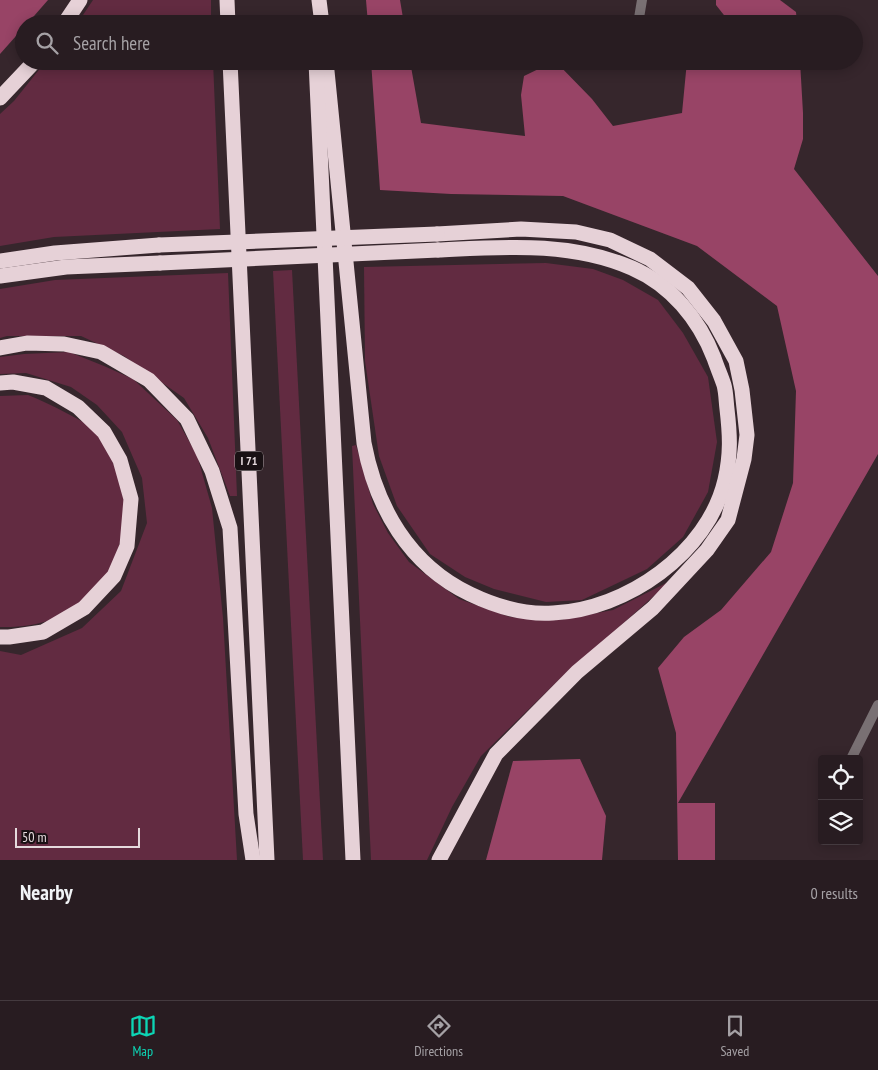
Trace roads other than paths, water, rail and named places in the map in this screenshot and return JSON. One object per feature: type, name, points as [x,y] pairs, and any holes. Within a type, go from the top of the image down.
[{"type":"highway","points":[[70,15],[80,0]]},
{"type":"highway","points":[[227,0],[228,15]]},
{"type":"highway","points":[[313,0],[314,15]]},
{"type":"highway","points":[[319,0],[321,15]]},
{"type":"highway","points":[[0,98],[26,70]]},
{"type":"highway","name":"I 71","points":[[230,70],[268,860]]},
{"type":"highway","points":[[316,70],[353,860]]},
{"type":"highway","points":[[0,276],[66,268],[160,263],[345,254],[438,250],[521,246],[563,249],[605,258],[634,268],[662,285],[687,310],[706,337],[725,387],[731,441],[725,482],[711,517],[692,542],[666,569],[630,592],[592,607],[553,613],[520,611],[489,603],[460,590],[430,570],[405,542],[387,514],[369,466],[364,443],[345,254],[327,70]]},
{"type":"highway","points":[[0,261],[54,253],[159,245],[521,229],[576,232],[610,240],[650,258],[688,288],[714,321],[736,361],[742,390],[747,435],[742,467],[728,520],[707,550],[653,608],[577,672],[496,754],[439,860]]},
{"type":"highway","points":[[0,348],[28,343],[64,344],[100,352],[149,380],[187,419],[212,471],[230,528],[246,814],[253,860]]},
{"type":"highway","points":[[0,383],[13,382],[46,388],[78,407],[104,432],[120,460],[131,499],[127,546],[114,576],[84,608],[43,632],[0,637]]},
{"type":"street","points":[[640,15],[642,0]]},
{"type":"street","points":[[852,755],[878,705]]}]
